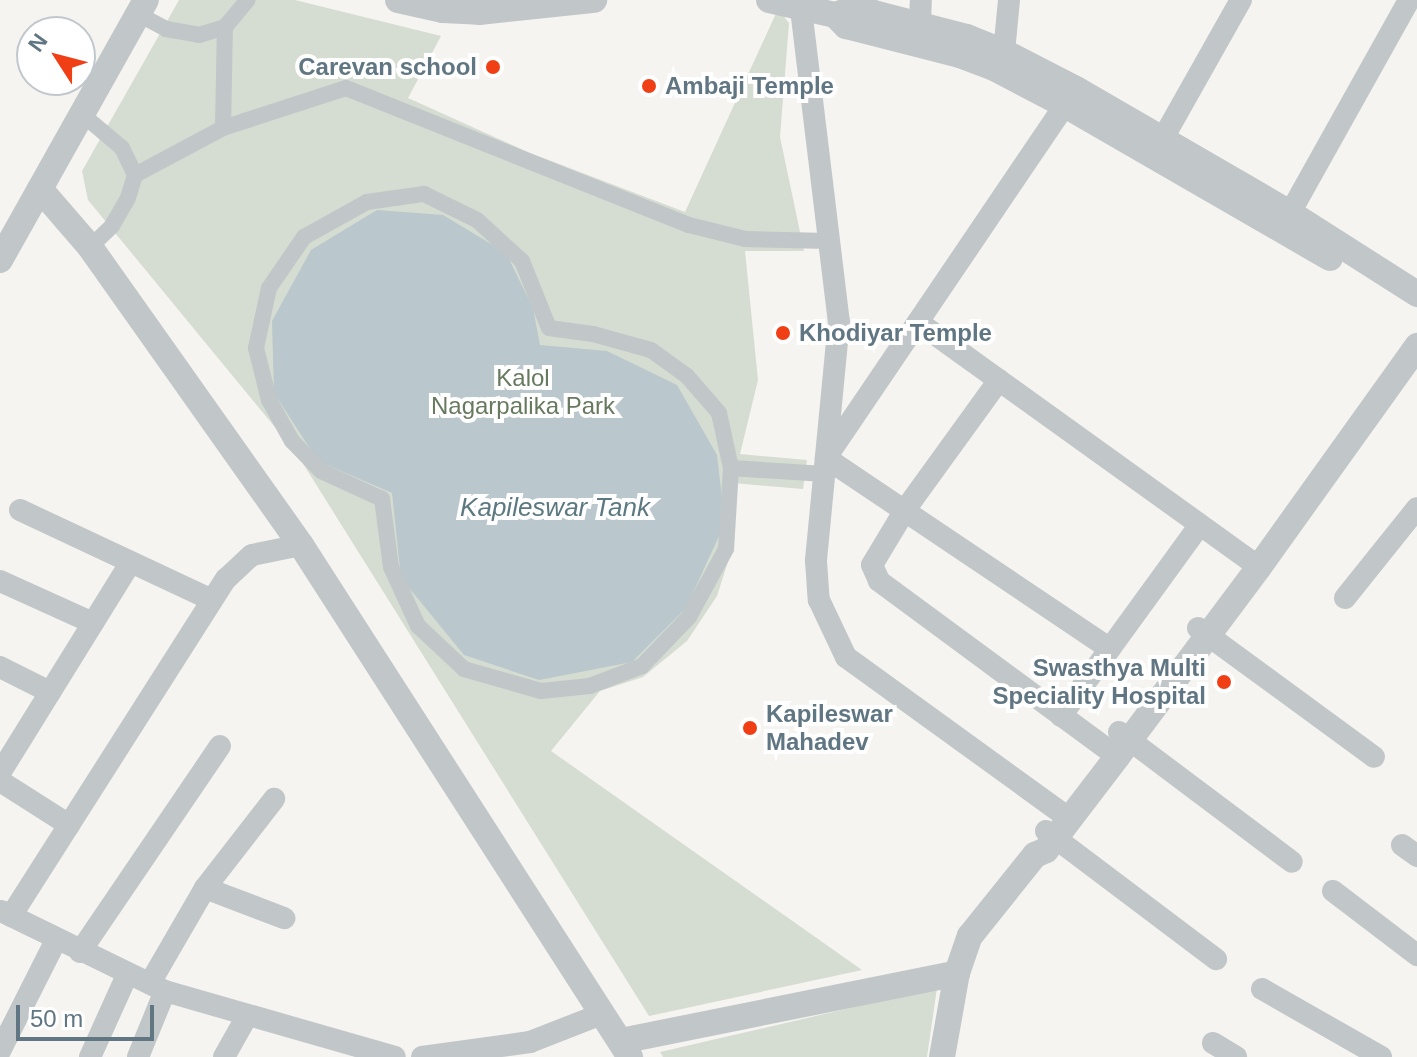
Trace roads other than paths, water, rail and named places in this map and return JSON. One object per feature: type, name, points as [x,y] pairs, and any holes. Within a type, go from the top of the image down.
[{"type":"street","points":[[0,260],[142,7],[166,29],[199,35],[225,27],[248,0]]},
{"type":"street","points":[[398,0],[443,10],[479,12],[594,0]]},
{"type":"street","points":[[769,0],[835,15],[846,26],[972,60],[1071,97],[1162,140],[1290,213],[1417,294]]},
{"type":"street","points":[[1004,52],[1009,5],[1031,0]]},
{"type":"street","points":[[1162,140],[1241,0]]},
{"type":"street","points":[[1290,213],[1409,0]]},
{"type":"street","points":[[801,5],[839,321],[815,580],[829,624],[846,657],[1216,959]]},
{"type":"street","points":[[835,15],[852,9],[921,12],[1004,52],[1071,97],[1417,309]]},
{"type":"street","points":[[223,128],[225,27]]},
{"type":"street","points":[[135,175],[223,128],[346,88],[689,225],[745,239],[829,241]]},
{"type":"street","points":[[825,466],[918,322],[1071,97]]},
{"type":"street","points":[[83,115],[122,148],[135,175],[128,198],[112,226],[90,247]]},
{"type":"street","points":[[40,189],[90,247],[301,545],[626,1049],[957,973]]},
{"type":"street","points":[[424,194],[477,220],[522,261],[549,328],[593,334],[651,350],[687,376],[719,413],[731,468],[726,549],[689,617],[642,666],[590,686],[541,691],[464,669],[418,626],[391,567],[382,499],[321,471],[292,441],[269,400],[256,348],[269,288],[304,237],[367,202],[424,194]]},
{"type":"street","points":[[918,322],[1249,560]]},
{"type":"street","points":[[1203,631],[1249,560],[1417,324]]},
{"type":"street","points":[[942,1057],[957,973],[970,936],[1035,855],[1046,850],[1053,826],[1417,346]]},
{"type":"street","points":[[999,380],[874,556],[872,565],[879,581],[1061,716],[1118,740],[1292,862]]},
{"type":"street","points":[[731,468],[825,466],[905,510],[1110,649]]},
{"type":"street","points":[[1345,598],[1417,508]]},
{"type":"street","points":[[20,510],[212,600]]},
{"type":"street","points":[[1061,716],[1200,525]]},
{"type":"street","points":[[301,545],[252,555],[238,565],[212,600],[69,825],[6,913],[127,975],[247,1016],[315,1047],[395,1057]]},
{"type":"street","points":[[0,773],[131,562]]},
{"type":"street","points":[[0,581],[93,623]]},
{"type":"street","points":[[1203,631],[1374,757]]},
{"type":"street","points":[[0,667],[50,692]]},
{"type":"street","points":[[80,952],[220,746]]},
{"type":"street","points":[[0,781],[69,825]]},
{"type":"street","points":[[138,1057],[157,987],[205,888],[274,799]]},
{"type":"street","points":[[205,888],[284,918]]},
{"type":"street","points":[[1333,891],[1417,955]]},
{"type":"street","points":[[0,1051],[56,940]]},
{"type":"street","points":[[90,1057],[127,975]]},
{"type":"street","points":[[1262,989],[1368,1054]]},
{"type":"street","points":[[422,1057],[530,1042],[604,1013]]},
{"type":"street","points":[[224,1057],[247,1016]]},
{"type":"street","points":[[1213,1043],[1236,1057]]},
{"type":"water","name":"Kapileswar Tank","points":[[377,210],[443,215],[506,253],[533,308],[540,345],[607,351],[677,385],[717,455],[725,523],[686,608],[632,662],[539,680],[464,655],[401,578],[392,493],[318,461],[274,393],[272,321],[311,250]]},
{"type":"place","name":"Carevan school","points":[[493,67]]},
{"type":"place","name":"Ambaji Temple","points":[[649,86]]},
{"type":"place","name":"Khodiyar Temple","points":[[783,333]]},
{"type":"place","name":"Swasthya Multi Speciality Hospital","points":[[1224,682]]},
{"type":"place","name":"Kapileswar Mahadev","points":[[750,728]]},
{"type":"park label","name":"Kalol Nagarpalika Park","points":[[523,392]]}]
